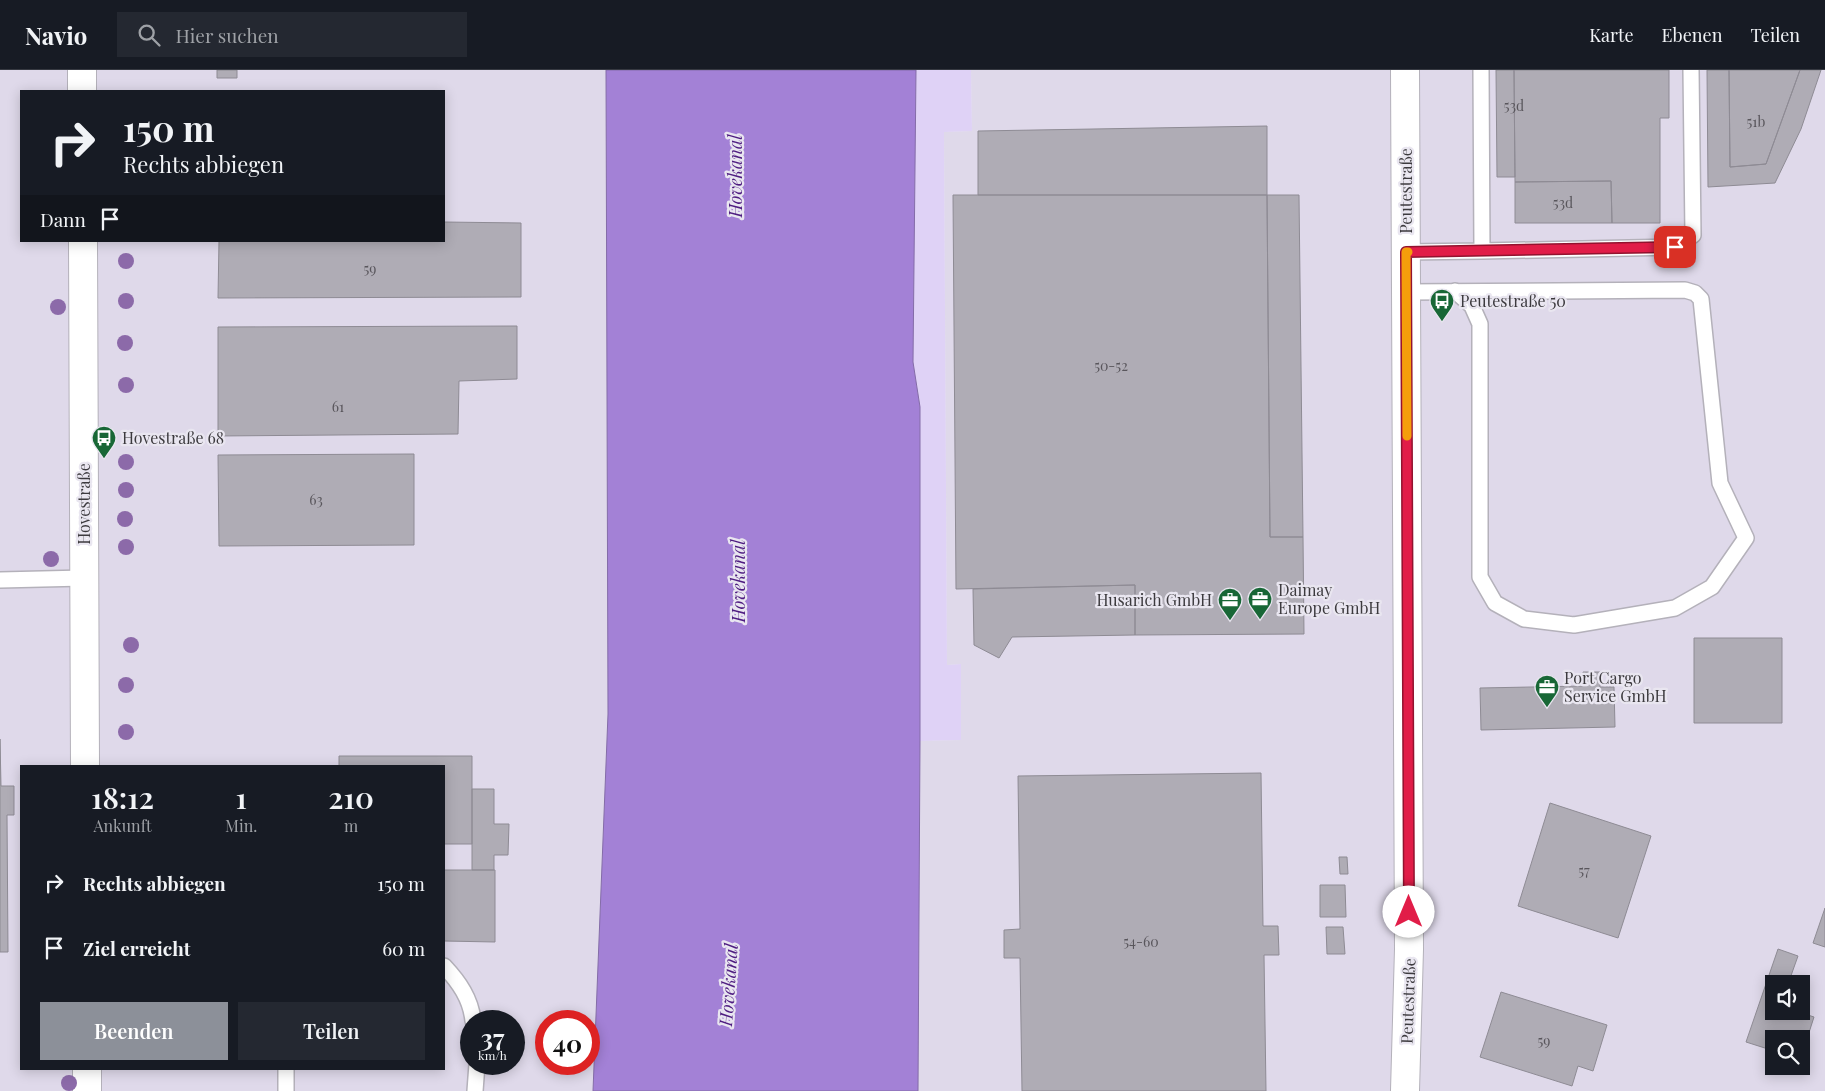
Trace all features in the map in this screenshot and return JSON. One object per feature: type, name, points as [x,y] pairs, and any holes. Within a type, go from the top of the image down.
[{"type":"street","points":[[82,70],[82,90]]},
{"type":"street","name":"Peutestraße","points":[[1405,70],[1409,949],[1405,1091]]},
{"type":"street","name":"Hovestraße","points":[[83,242],[86,765]]},
{"type":"street","points":[[87,1070],[87,1091]]},
{"type":"lane","points":[[1481,70],[1482,251]]},
{"type":"lane","points":[[1406,252],[1675,247],[1693,235],[1691,70]]},
{"type":"lane","points":[[1406,292],[1455,291],[1685,290],[1695,292],[1701,299],[1720,483],[1746,538],[1712,588],[1675,608],[1574,625],[1524,619],[1495,603],[1480,577],[1480,324],[1472,306],[1455,291]]},
{"type":"lane","points":[[0,580],[84,578]]},
{"type":"lane","points":[[445,967],[458,980],[472,1010]]},
{"type":"lane","points":[[286,1070],[286,1091]]},
{"type":"lane","points":[[475,1091],[476,1075]]},
{"type":"shaded area","points":[[0,70],[606,70],[608,714],[596,1010],[535,1010],[535,1075],[594,1075],[593,1091],[0,1091]]},
{"type":"shaded area","points":[[916,70],[971,70],[972,131],[944,132],[947,665],[961,664],[961,740],[920,741],[920,407],[913,362]]},
{"type":"shaded area","points":[[971,70],[1825,70],[1825,1091],[918,1091],[920,741],[961,740],[960,664],[947,665],[944,132],[972,131]]},
{"type":"water","name":"Hovekanal","points":[[606,70],[916,70],[913,362],[920,407],[918,1091],[593,1091],[594,1075],[600,1075],[600,1010],[596,1010],[608,714]]},
{"type":"building","points":[[217,70],[237,70],[237,78],[217,78]]},
{"type":"building","points":[[1496,70],[1514,70],[1515,177],[1497,177]]},
{"type":"building","points":[[1514,70],[1669,70],[1669,118],[1660,118],[1660,223],[1612,223],[1611,181],[1515,182]]},
{"type":"building","points":[[1707,70],[1729,70],[1730,167],[1766,164],[1800,70],[1821,70],[1801,129],[1775,183],[1708,187]]},
{"type":"building","points":[[1729,70],[1800,70],[1766,164],[1730,167]]},
{"type":"building","points":[[1267,126],[1267,195],[978,195],[978,131]]},
{"type":"building","points":[[1611,181],[1612,223],[1515,223],[1515,182]]},
{"type":"building","points":[[953,195],[1267,195],[1270,537],[1303,537],[1304,634],[1135,635],[1135,585],[956,589]]},
{"type":"building","points":[[1267,195],[1299,195],[1303,537],[1270,537]]},
{"type":"building","points":[[445,222],[521,223],[521,297],[218,298],[219,242],[445,242]]},
{"type":"building","points":[[517,326],[517,379],[459,381],[458,434],[218,436],[218,327]]},
{"type":"building","points":[[414,454],[414,545],[219,546],[218,455]]},
{"type":"building","points":[[1135,585],[1135,635],[1012,637],[999,658],[974,645],[973,589]]},
{"type":"building","points":[[1694,638],[1782,638],[1782,723],[1694,723]]},
{"type":"building","name":"Port Cargo Service GmbH","points":[[1583,672],[1600,672],[1600,687],[1614,687],[1615,727],[1481,730],[1480,688],[1583,686]]},
{"type":"building","points":[[0,739],[1,786],[14,786],[14,815],[7,815],[8,952],[0,952]]},
{"type":"building","points":[[339,756],[472,756],[472,844],[445,844],[445,765],[339,765]]},
{"type":"building","points":[[1261,773],[1263,926],[1278,926],[1279,955],[1264,955],[1266,1091],[1022,1091],[1020,958],[1004,958],[1004,930],[1020,929],[1018,776]]},
{"type":"building","points":[[472,789],[494,789],[494,824],[509,824],[508,855],[494,855],[494,870],[472,870]]},
{"type":"building","points":[[1550,803],[1651,836],[1618,938],[1518,906]]},
{"type":"building","points":[[1339,857],[1347,857],[1348,874],[1340,874]]},
{"type":"building","points":[[445,870],[495,870],[495,942],[445,941]]},
{"type":"building","points":[[1320,885],[1345,885],[1346,917],[1320,917]]},
{"type":"building","points":[[1825,908],[1825,947],[1813,943]]},
{"type":"building","points":[[1326,927],[1343,927],[1345,954],[1327,954]]},
{"type":"building","points":[[1778,949],[1798,956],[1791,975],[1769,975]]},
{"type":"building","points":[[1765,987],[1765,1020],[1810,1020],[1810,1016],[1814,1017],[1810,1030],[1765,1030],[1765,1048],[1746,1042]]},
{"type":"building","points":[[1501,992],[1607,1025],[1593,1071],[1578,1066],[1572,1086],[1480,1057]]},
{"type":"slow traffic","points":[[1407,436],[1406,252],[1408,252]]},
{"type":"place","name":"Peutestraße 50","points":[[1442,322]]},
{"type":"place","name":"Hovestraße 68","points":[[104,459]]},
{"type":"place","name":"Daimay Europe GmbH","points":[[1260,620]]},
{"type":"place","name":"Husarich GmbH","points":[[1230,621]]},
{"type":"place","name":"Port Cargo Service GmbH","points":[[1547,708]]},
{"type":"route","points":[[1409,912],[1406,252],[1675,247]]}]
